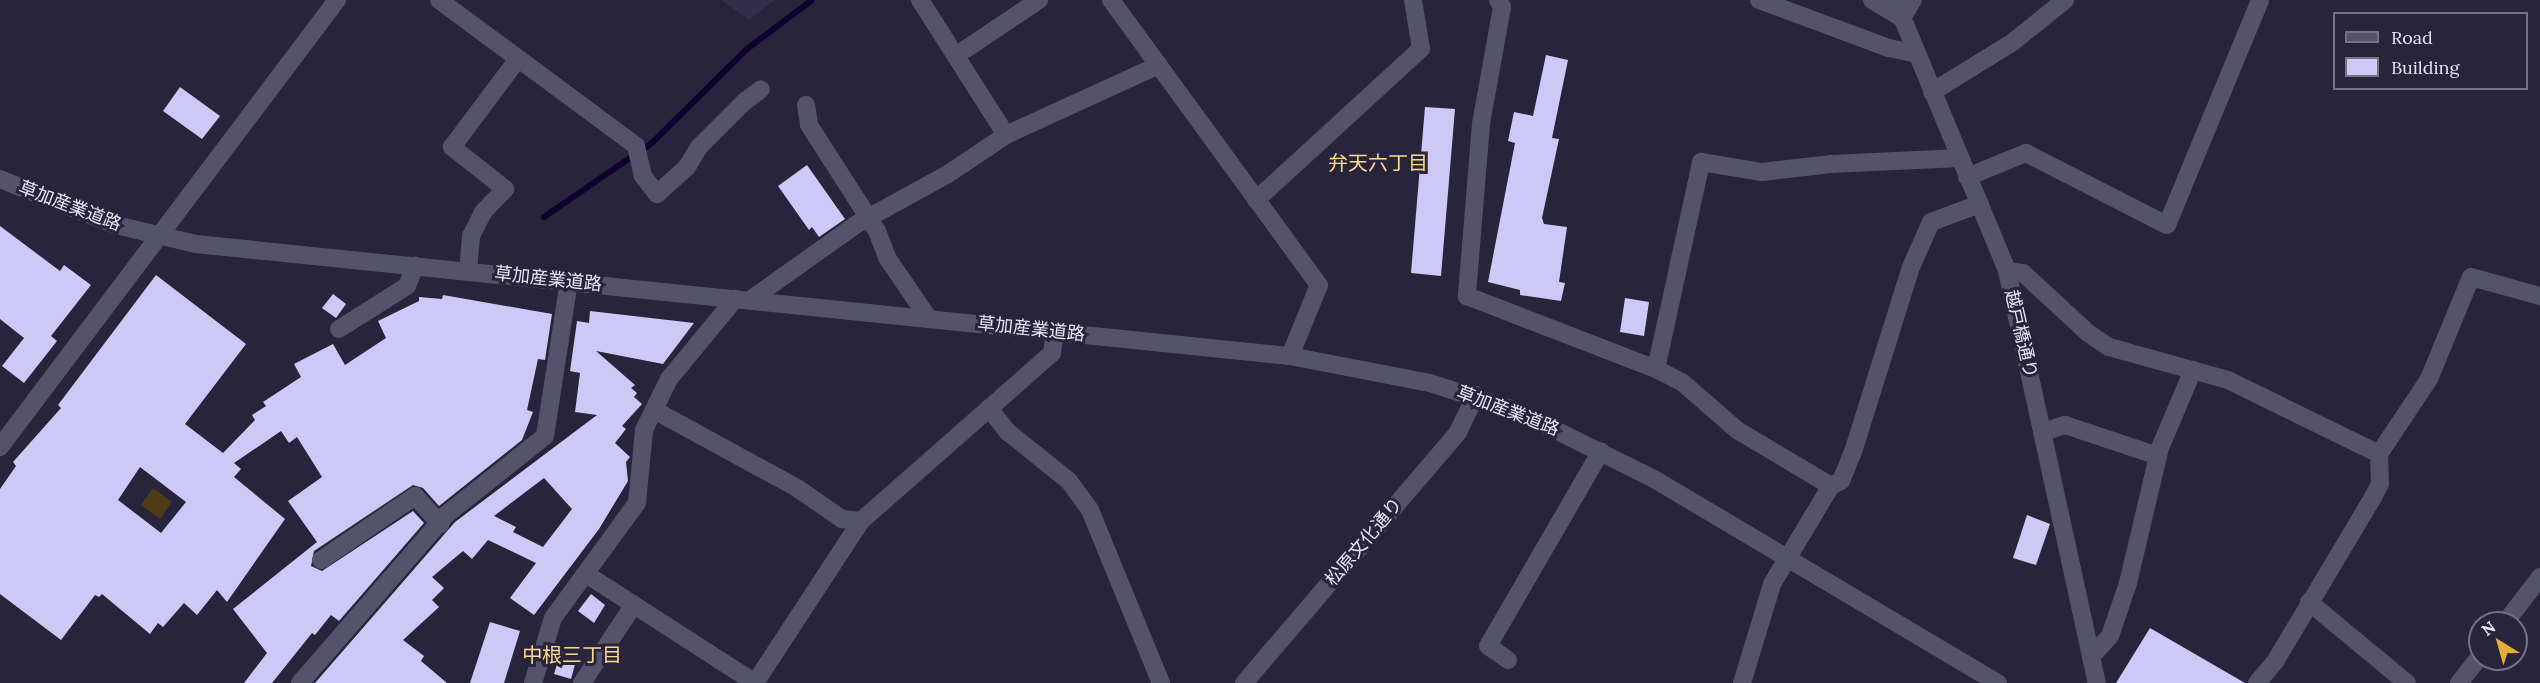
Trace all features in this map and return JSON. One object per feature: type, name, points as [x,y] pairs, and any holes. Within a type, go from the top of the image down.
[{"type":"street","points":[[0,447],[156,236],[338,0]]},
{"type":"street","points":[[439,0],[636,146],[643,176],[657,194],[687,167],[699,147],[744,102],[761,89]]},
{"type":"street","points":[[920,0],[957,54],[1006,135]]},
{"type":"street","points":[[957,54],[1039,0]]},
{"type":"street","points":[[1111,0],[1319,285],[1290,356]]},
{"type":"street","points":[[1256,200],[1421,49],[1413,0]]},
{"type":"street","points":[[1497,0],[1502,7],[1482,124],[1467,296],[1656,369],[1683,383],[1737,430],[1831,486]]},
{"type":"street","points":[[1759,0],[1889,48],[1917,54]]},
{"type":"street","points":[[1872,0],[1902,18],[1913,0]]},
{"type":"street","name":"越戸橋通り","points":[[1894,0],[2007,271],[2097,683]]},
{"type":"street","points":[[1932,92],[2013,42],[2065,0]]},
{"type":"street","points":[[1967,177],[2025,153],[2167,225],[2260,0]]},
{"type":"street","points":[[468,271],[471,236],[483,212],[506,189],[452,147],[517,60]]},
{"type":"street","points":[[532,683],[553,618],[637,503],[644,430],[680,362],[742,299],[868,218],[948,174],[1006,135],[1159,65]]},
{"type":"street","points":[[806,105],[809,125],[868,218],[888,260],[929,319]]},
{"type":"street","points":[[1656,369],[1701,162],[1762,172],[1831,164],[1960,159]]},
{"type":"street","name":"草加産業道路","points":[[0,179],[66,207],[156,236],[274,253],[569,281],[1290,356],[1350,365],[1476,395],[1601,451],[1998,683]]},
{"type":"street","points":[[1742,683],[1772,584],[1831,486],[1841,481],[1853,452],[1911,267],[1931,222],[1980,204]]},
{"type":"street","points":[[339,328],[407,285],[415,266]]},
{"type":"street","points":[[2007,271],[2023,273],[2088,333],[2109,347],[2228,380],[2379,454]]},
{"type":"street","points":[[2257,683],[2276,660],[2380,484],[2379,454],[2429,379],[2471,277],[2540,296]]},
{"type":"street","points":[[300,683],[372,597],[447,514],[545,436],[569,281]]},
{"type":"street","points":[[586,574],[755,683],[861,521],[1052,353],[1055,332]]},
{"type":"street","points":[[2091,657],[2110,636],[2124,594],[2158,456],[2193,370]]},
{"type":"street","name":"松原文化通り","points":[[1244,683],[1458,432],[1476,395]]},
{"type":"street","points":[[989,408],[1008,432],[1069,481],[1090,510],[1161,683]]},
{"type":"street","points":[[656,411],[797,488],[842,519],[861,521]]},
{"type":"street","points":[[2043,432],[2065,425],[2158,456]]},
{"type":"street","points":[[1508,660],[1488,646],[1601,451]]},
{"type":"street","points":[[321,560],[415,496],[440,524]]},
{"type":"street","points":[[2514,611],[2540,577]]},
{"type":"street","points":[[2309,603],[2407,683]]},
{"type":"street","points":[[582,683],[633,606]]},
{"type":"street","points":[[2459,683],[2468,671]]},
{"type":"shaded area","points":[[721,0],[775,0],[749,20]]},
{"type":"shaded area","points":[[153,488],[172,502],[160,519],[141,505]]},
{"type":"building","points":[[1546,55],[1568,60],[1552,138],[1559,139],[1542,218],[1544,224],[1567,227],[1559,282],[1565,283],[1561,301],[1520,295],[1520,290],[1488,282],[1515,143],[1508,141],[1514,112],[1533,116]]},
{"type":"building","points":[[180,87],[220,116],[202,139],[163,111]]},
{"type":"building","points":[[1425,107],[1455,109],[1441,276],[1411,273]]},
{"type":"building","points":[[807,165],[845,219],[819,237],[812,227],[809,230],[778,186]]},
{"type":"building","points":[[0,226],[60,271],[64,265],[91,285],[51,336],[57,341],[24,383],[2,366],[24,338],[0,319]]},
{"type":"building","points":[[156,275],[246,344],[185,424],[223,453],[255,420],[252,415],[266,406],[263,402],[301,377],[294,364],[333,344],[345,365],[386,338],[378,321],[419,301],[419,297],[442,299],[443,295],[552,314],[545,360],[538,359],[527,410],[533,412],[522,440],[439,506],[423,488],[413,485],[314,551],[311,566],[322,571],[413,511],[424,523],[339,621],[331,615],[315,635],[312,633],[272,683],[244,683],[267,653],[233,609],[317,542],[288,501],[322,477],[297,437],[289,443],[281,431],[234,463],[241,469],[234,477],[285,519],[227,602],[217,590],[197,615],[184,603],[163,627],[158,623],[150,634],[102,594],[99,597],[95,595],[61,640],[0,594],[0,489],[16,466],[13,462],[61,408],[58,405]],"holes":[[[140,467],[186,502],[161,533],[118,500]]]},
{"type":"building","points":[[333,294],[346,304],[336,318],[322,308]]},
{"type":"building","points":[[1625,298],[1649,302],[1644,336],[1620,332]]},
{"type":"building","points":[[590,311],[694,323],[663,364],[596,351],[635,385],[631,388],[637,393],[634,397],[642,404],[622,426],[626,429],[615,443],[630,457],[626,462],[628,481],[599,529],[534,615],[510,598],[536,563],[488,540],[472,559],[463,551],[432,577],[444,588],[432,600],[439,607],[403,640],[424,656],[421,661],[447,683],[315,683],[455,522],[597,415],[575,412],[580,373],[570,371],[577,321],[589,323]],"holes":[[[544,478],[572,509],[543,547],[513,532],[516,527],[494,516]]]},
{"type":"building","points":[[2027,515],[2050,524],[2036,565],[2013,558]]},
{"type":"building","points":[[591,594],[605,605],[594,623],[578,611]]},
{"type":"building","points":[[490,622],[520,631],[504,683],[470,683]]},
{"type":"building","points":[[2150,628],[2245,683],[2116,683]]},
{"type":"building","points":[[563,645],[579,650],[571,679],[554,674]]},
{"type":"waterway","points":[[544,217],[653,142],[747,49],[812,0]]},
{"type":"district","name":"弁天六丁目","points":[[1378,162]]},
{"type":"district","name":"中根三丁目","points":[[572,654]]}]
